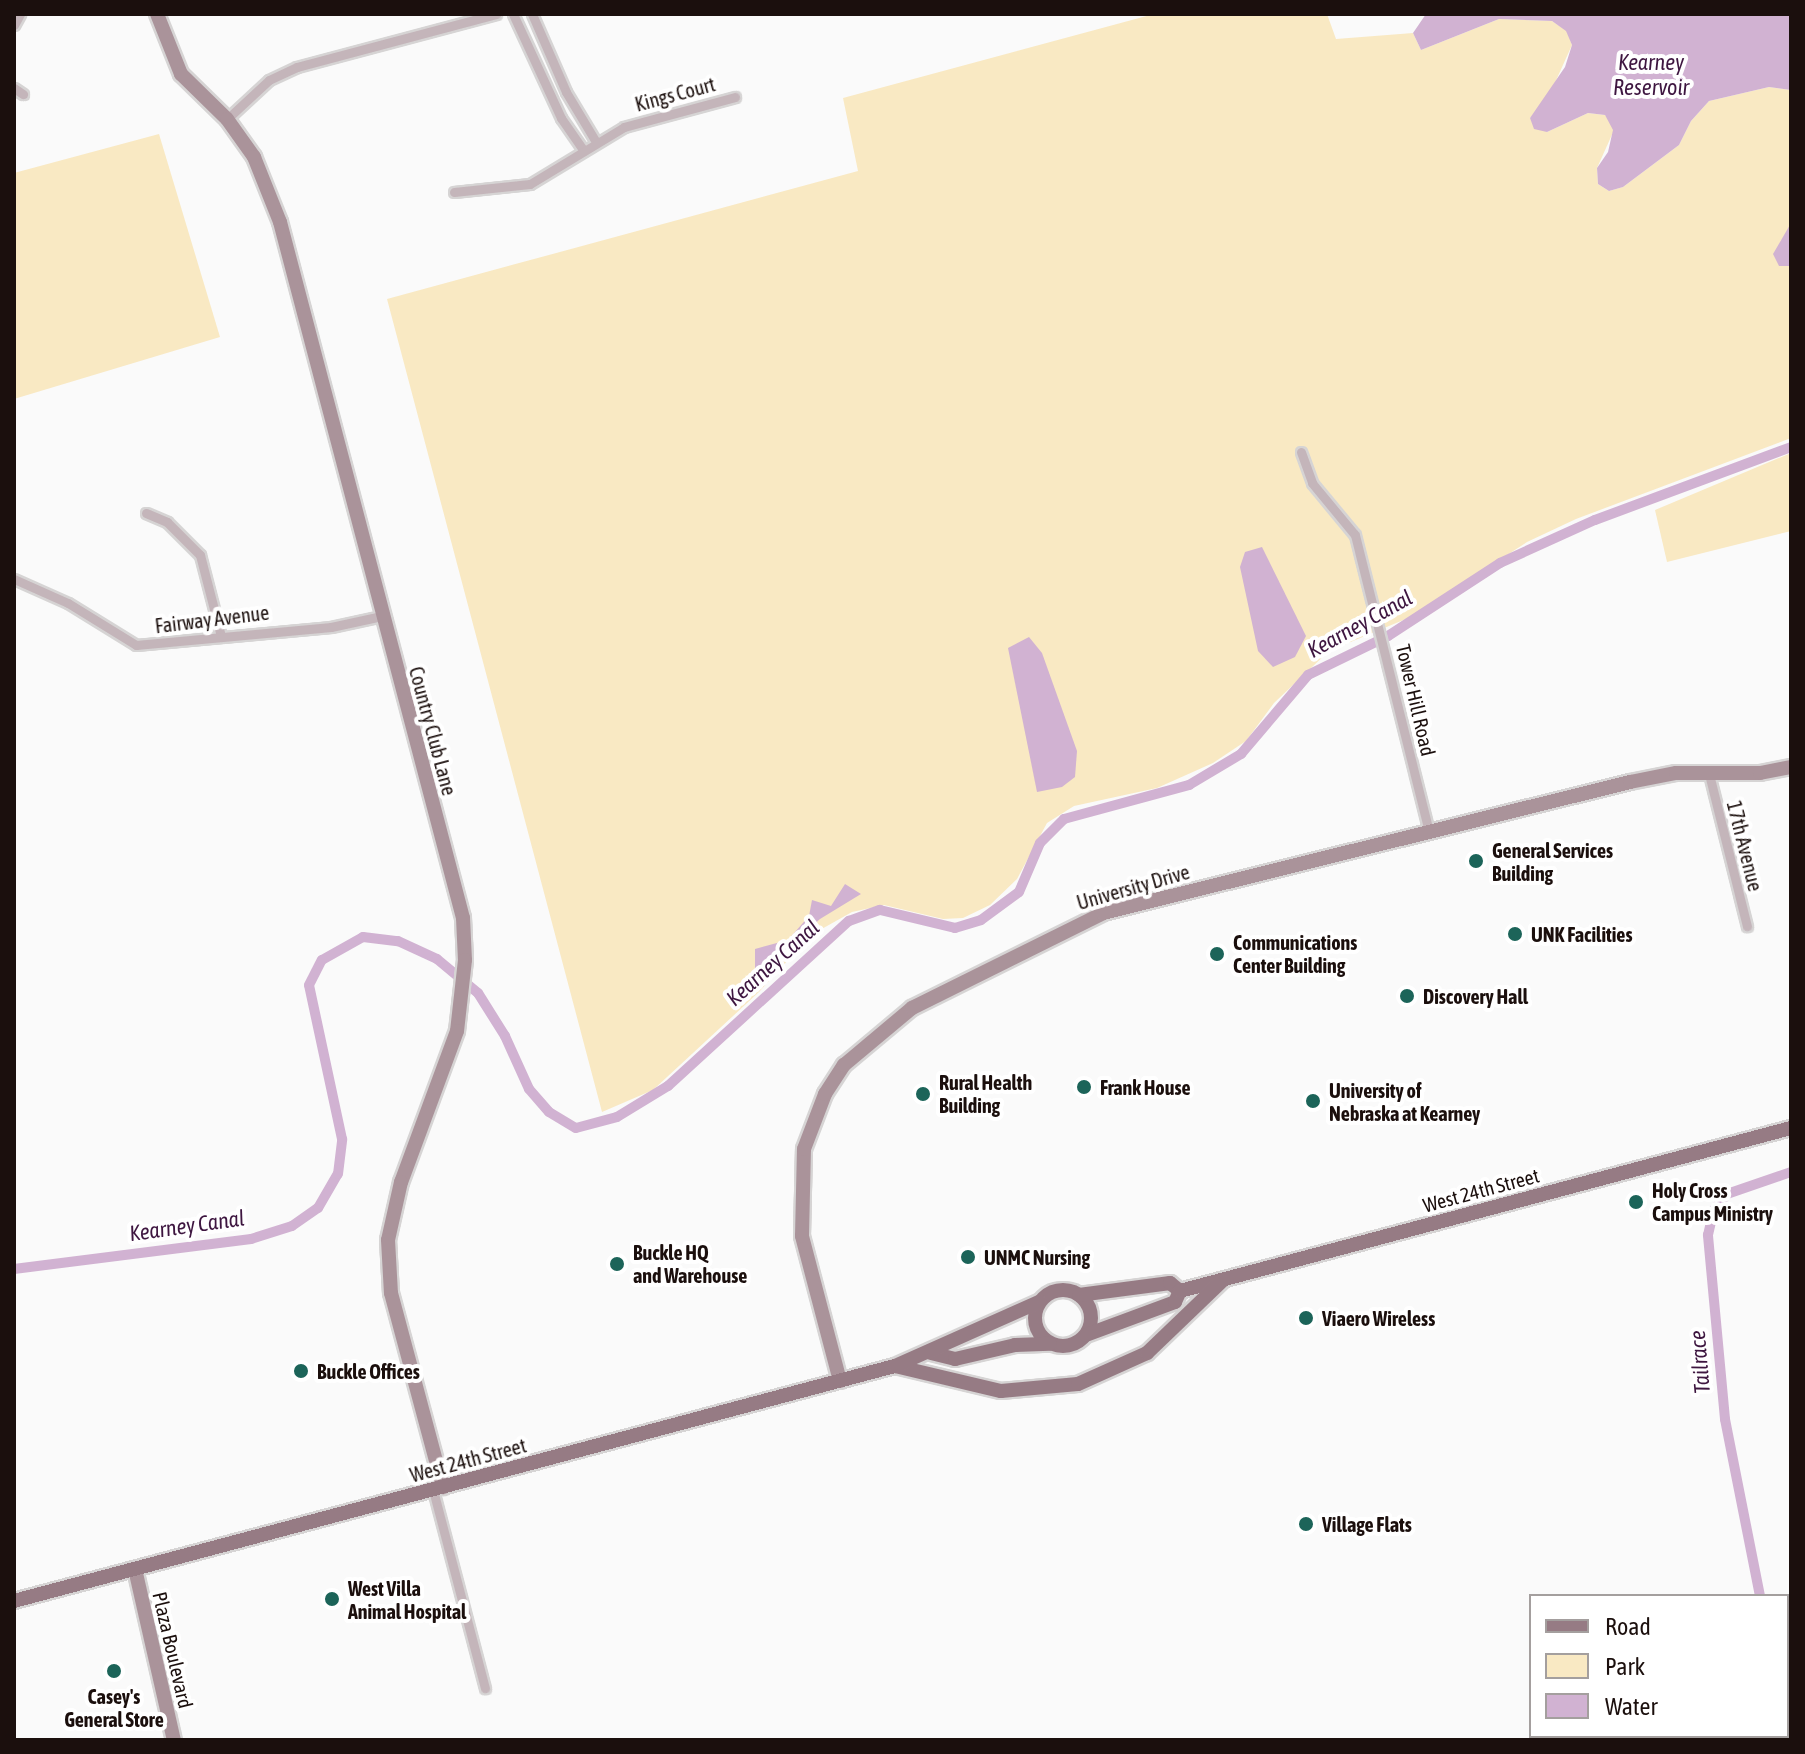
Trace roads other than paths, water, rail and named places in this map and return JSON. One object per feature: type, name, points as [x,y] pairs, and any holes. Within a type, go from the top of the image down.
[{"type":"main road","name":"West 24th Street","points":[[1086,1335],[1175,1302],[1180,1291],[1791,1128]]},
{"type":"main road","points":[[895,1366],[1001,1391],[1044,1391],[1078,1384],[1147,1353],[1223,1279]]},
{"type":"main road","name":"West 24th Street","points":[[1079,1295],[1170,1283],[1180,1291]]},
{"type":"main road","points":[[1060,1290],[1079,1295],[1090,1311],[1086,1335],[1068,1345],[1050,1344],[1035,1325],[1039,1302],[1060,1290]]},
{"type":"main road","name":"West 24th Street","points":[[14,1601],[895,1366],[931,1353],[953,1337],[1000,1323],[1039,1302]]},
{"type":"main road","name":"West 24th Street","points":[[931,1353],[955,1359],[1015,1345],[1050,1344]]},
{"type":"street","points":[[14,25],[20,14]]},
{"type":"street","name":"Country Club Lane","points":[[157,14],[181,74],[227,119],[254,157],[280,222],[463,918],[463,1004],[401,1182],[388,1240],[391,1293],[438,1488]]},
{"type":"street","points":[[227,119],[269,80],[297,67],[496,14]]},
{"type":"street","points":[[513,14],[555,106],[584,151]]},
{"type":"street","points":[[532,14],[566,92],[596,142]]},
{"type":"street","name":"Kings Court","points":[[454,192],[530,184],[596,142],[650,117],[735,97]]},
{"type":"street","name":"Tower Hill Road","points":[[1301,452],[1312,483],[1355,535],[1429,832]]},
{"type":"street","points":[[146,513],[167,522],[200,555],[221,636]]},
{"type":"street","name":"Fairway Avenue","points":[[14,579],[68,603],[136,645],[331,627],[382,616]]},
{"type":"street","name":"University Drive","points":[[840,1381],[802,1236],[801,1167],[825,1094],[873,1036],[912,1008],[1103,913],[1630,782],[1676,773],[1709,774],[1791,767]]},
{"type":"street","name":"17th Avenue","points":[[1709,774],[1747,926]]},
{"type":"street","points":[[438,1488],[485,1688]]},
{"type":"street","name":"Plaza Boulevard","points":[[135,1569],[174,1740]]},
{"type":"water","name":"Kearney Reservoir","points":[[1426,14],[1791,14],[1791,90],[1769,87],[1709,101],[1691,121],[1679,145],[1623,187],[1609,191],[1598,184],[1597,168],[1608,152],[1613,130],[1605,115],[1588,113],[1547,132],[1534,129],[1530,118],[1565,67],[1572,45],[1566,31],[1552,21],[1499,19],[1421,50],[1413,33]]},
{"type":"water","points":[[1791,223],[1791,266],[1779,266],[1773,254]]},
{"type":"water","points":[[1262,547],[1306,636],[1295,657],[1273,667],[1258,651],[1240,567],[1245,552]]},
{"type":"water","points":[[1029,637],[1042,653],[1077,751],[1075,777],[1062,787],[1037,792],[1008,648]]},
{"type":"water","points":[[845,884],[861,894],[820,919],[761,972],[755,969],[755,949],[788,940],[809,916],[812,900],[831,906]]},
{"type":"waterway","name":"Kearney Canal","points":[[14,1269],[251,1239],[292,1226],[318,1208],[338,1174],[342,1139],[309,985],[322,960],[363,937],[398,941],[437,959],[478,993],[505,1036],[529,1089],[549,1112],[576,1128],[617,1117],[668,1086],[849,921],[880,910],[955,928],[981,920],[1019,892],[1040,843],[1064,819],[1189,785],[1241,754],[1308,675],[1388,636],[1500,563],[1595,520],[1791,447]]},
{"type":"waterway","name":"Tailrace","points":[[1760,1594],[1725,1419],[1708,1235],[1714,1210],[1727,1194],[1791,1172]]},
{"type":"waterway","name":"Tailrace","points":[[1789,1707],[1791,1716]]},
{"type":"place","name":"General Services Building","points":[[1476,861]]},
{"type":"place","name":"UNK Facilities","points":[[1515,934]]},
{"type":"place","name":"Communications Center Building","points":[[1217,954]]},
{"type":"place","name":"Discovery Hall","points":[[1407,996]]},
{"type":"place","name":"Frank House","points":[[1084,1087]]},
{"type":"place","name":"Rural Health Building","points":[[923,1094]]},
{"type":"place","name":"University of Nebraska at Kearney","points":[[1313,1101]]},
{"type":"place","name":"Holy Cross Campus Ministry","points":[[1636,1202]]},
{"type":"place","name":"UNMC Nursing","points":[[968,1257]]},
{"type":"place","name":"Buckle HQ and Warehouse","points":[[617,1264]]},
{"type":"place","name":"Viaero Wireless","points":[[1306,1318]]},
{"type":"place","name":"Buckle Offices","points":[[301,1371]]},
{"type":"place","name":"Village Flats","points":[[1306,1524]]},
{"type":"place","name":"West Villa Animal Hospital","points":[[332,1599]]},
{"type":"place","name":"Casey's General Store","points":[[114,1671]]}]
